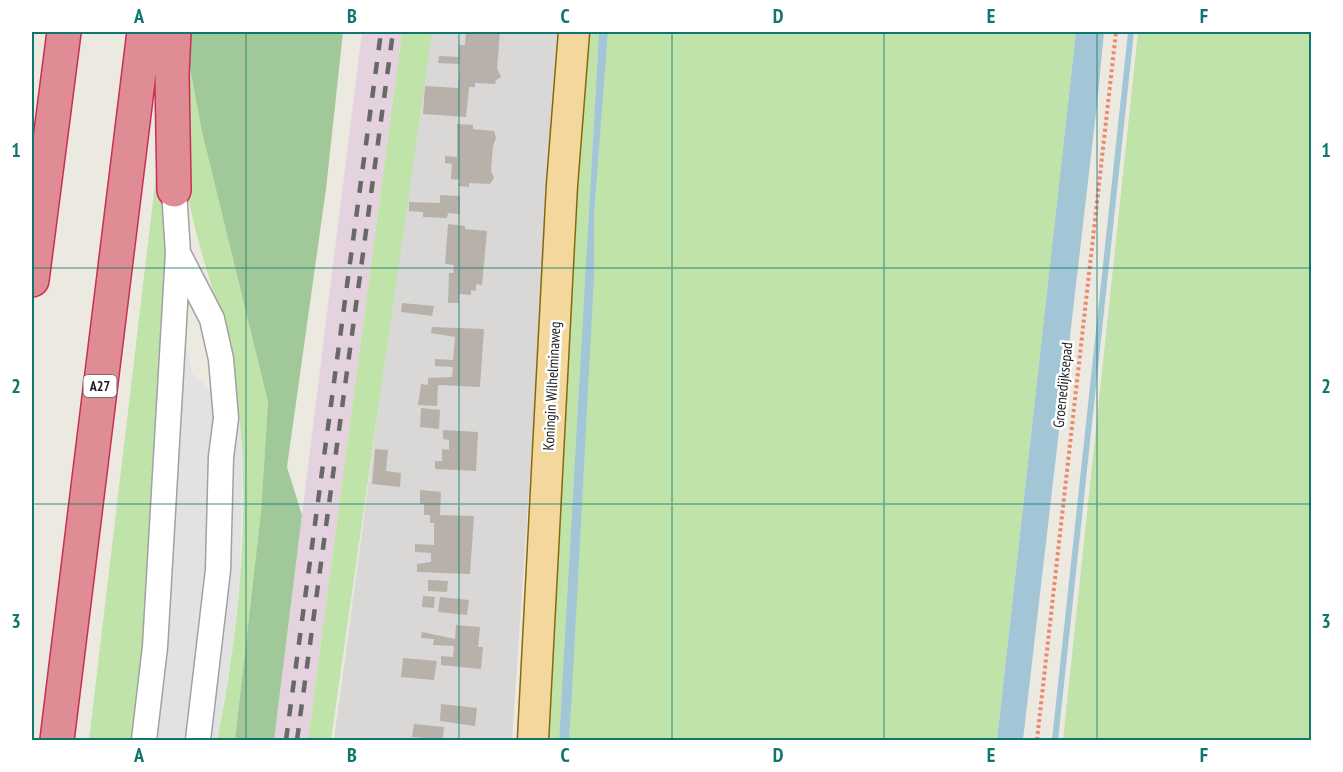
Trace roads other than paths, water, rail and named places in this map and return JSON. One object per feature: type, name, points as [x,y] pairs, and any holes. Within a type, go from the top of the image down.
[{"type":"highway","points":[[32,280],[64,32]]},
{"type":"highway","name":"A27","points":[[57,741],[144,32]]},
{"type":"highway","points":[[174,32],[172,74],[174,190]]},
{"type":"main road","name":"Koningin Wilhelminaweg","points":[[533,741],[562,185],[574,32]]},
{"type":"lane","points":[[144,741],[155,647],[178,253],[174,190]]},
{"type":"lane","points":[[178,253],[212,319],[221,359],[226,418],[222,457],[218,570],[198,741]]},
{"type":"water","points":[[599,32],[608,32],[594,217],[594,280],[572,693],[569,740],[559,740]]},
{"type":"water","points":[[1076,32],[1104,32],[1097,104],[1023,740],[997,740]]},
{"type":"waterway","points":[[1055,740],[1131,32]]},
{"type":"railway","points":[[286,740],[381,32]]},
{"type":"railway","points":[[297,740],[393,32]]}]
